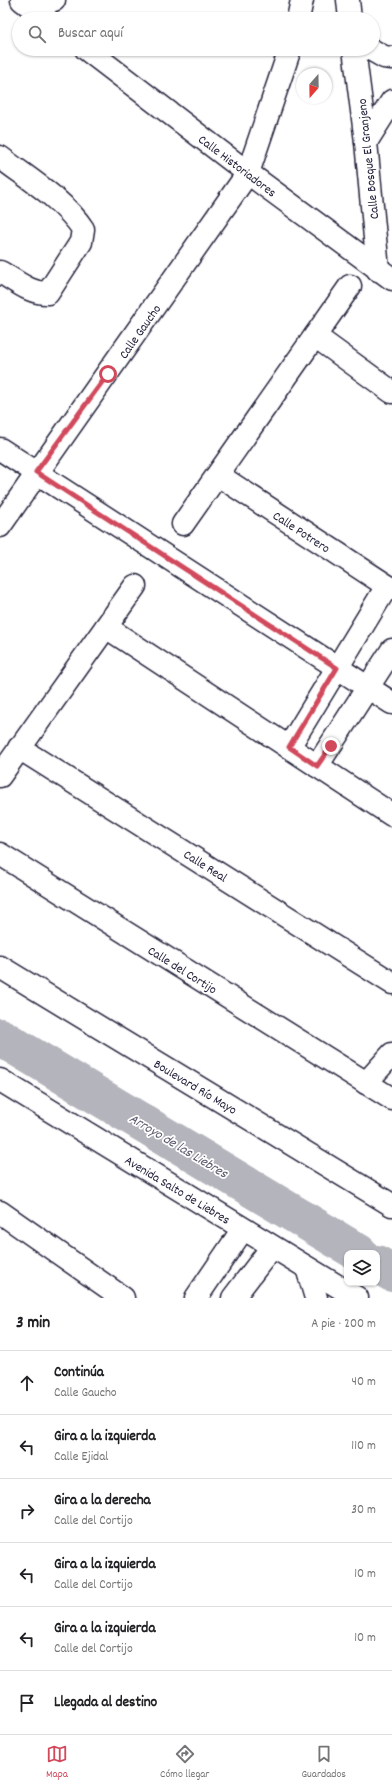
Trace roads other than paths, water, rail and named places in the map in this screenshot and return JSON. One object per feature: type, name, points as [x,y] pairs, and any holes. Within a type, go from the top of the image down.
[{"type":"street","points":[[25,3],[54,0]]},
{"type":"street","points":[[299,12],[302,0]]},
{"type":"street","points":[[348,0],[349,12]]},
{"type":"street","points":[[25,3],[37,12]]},
{"type":"street","points":[[380,55],[392,58]]},
{"type":"street","name":"Calle Historiadores","points":[[95,56],[248,173],[385,275]]},
{"type":"street","points":[[248,173],[288,56]]},
{"type":"street","name":"Calle Bosque El Granjeno","points":[[355,56],[385,275]]},
{"type":"street","points":[[366,142],[392,101]]},
{"type":"street","points":[[0,157],[58,202],[76,218],[83,229],[81,242],[48,293],[39,294],[0,272]]},
{"type":"street","name":"Calle Gaucho","points":[[0,526],[36,472],[126,350],[248,173]]},
{"type":"street","points":[[183,524],[350,286]]},
{"type":"street","points":[[315,336],[392,392]]},
{"type":"street","points":[[0,449],[337,668],[392,702]]},
{"type":"street","name":"Calle Potrero","points":[[218,475],[390,588],[337,668]]},
{"type":"street","points":[[0,776],[135,586]]},
{"type":"street","points":[[106,627],[392,815]]},
{"type":"street","points":[[317,766],[392,650]]},
{"type":"street","points":[[289,747],[337,668]]},
{"type":"street","name":"Calle Real","points":[[19,748],[392,983]]},
{"type":"street","name":"Calle del Cortijo","points":[[0,854],[392,1099]]},
{"type":"street","name":"Boulevard Río Mayo","points":[[0,967],[392,1205]]},
{"type":"street","points":[[366,1083],[392,1054]]},
{"type":"street","name":"Avenida Salto de Liebres","points":[[0,1080],[357,1298]]},
{"type":"street","points":[[0,1212],[123,1298]]},
{"type":"street","points":[[196,1298],[243,1229]]},
{"type":"street","points":[[233,1298],[272,1246]]},
{"type":"street","points":[[307,1268],[316,1298]]},
{"type":"waterway","name":"Arroyo de las Liebres","points":[[0,1037],[354,1250]]},
{"type":"waterway","name":"Arroyo de las Liebres","points":[[380,1266],[392,1273]]}]
